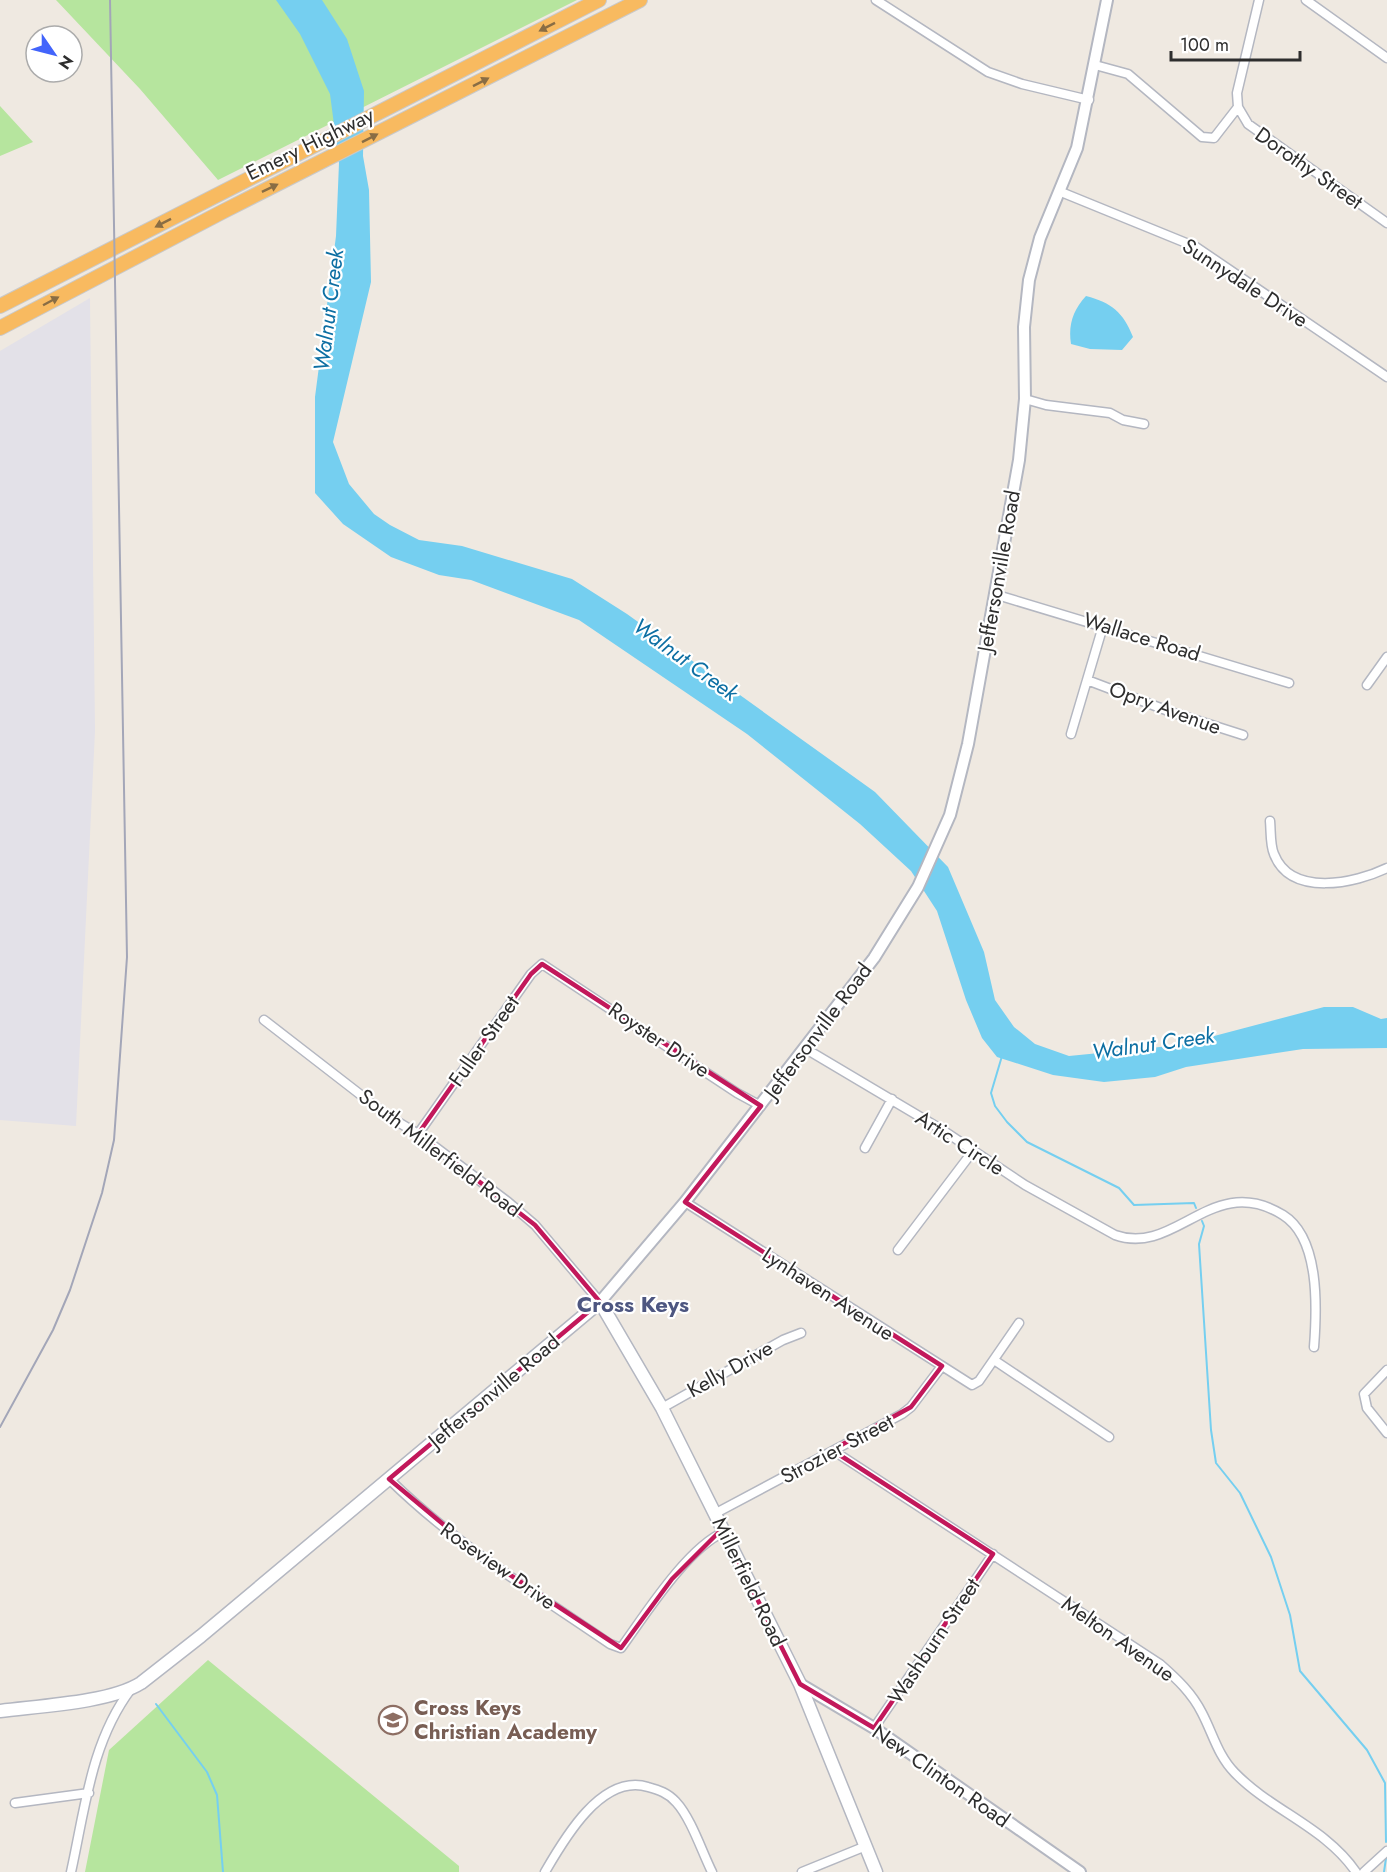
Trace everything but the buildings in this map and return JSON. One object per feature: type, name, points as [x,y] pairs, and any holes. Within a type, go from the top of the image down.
[{"type":"highway","name":"Emery Highway","points":[[0,306],[599,0]]},
{"type":"highway","name":"Emery Highway","points":[[0,328],[222,212],[640,0]]},
{"type":"highway","points":[[215,197],[222,212]]},
{"type":"main road","name":"Millerfield Road","points":[[600,1302],[662,1408],[800,1684],[876,1872]]},
{"type":"main road","name":"Jeffersonville Road","points":[[0,1712],[74,1701],[131,1689],[165,1665],[600,1302]]},
{"type":"street","points":[[876,0],[988,72],[1013,82],[1089,100]]},
{"type":"street","name":"Jeffersonville Road","points":[[600,1302],[686,1202],[806,1048],[892,930],[918,886],[947,821],[962,774],[1018,459],[1025,399],[1024,327],[1029,280],[1040,238],[1061,192],[1077,148],[1089,100],[1107,0]]},
{"type":"street","points":[[1095,65],[1128,74],[1202,137],[1214,138],[1238,107],[1238,93],[1259,0]]},
{"type":"street","points":[[1306,0],[1387,58]]},
{"type":"street","name":"Dorothy Street","points":[[1238,107],[1248,124],[1387,223]]},
{"type":"street","name":"Sunnydale Drive","points":[[1061,192],[1196,247],[1387,377]]},
{"type":"street","points":[[1025,399],[1047,405],[1110,413],[1123,420],[1144,424]]},
{"type":"street","name":"Wallace Road","points":[[994,594],[1289,682]]},
{"type":"street","points":[[1071,734],[1103,626]]},
{"type":"street","points":[[1367,685],[1387,657]]},
{"type":"street","name":"Opry Avenue","points":[[1088,680],[1171,712],[1243,735]]},
{"type":"street","points":[[1270,821],[1274,854],[1287,872],[1300,878],[1341,883],[1371,876],[1387,868]]},
{"type":"street","name":"Fuller Street","points":[[418,1134],[535,969],[543,964],[558,972]]},
{"type":"street","name":"Royster Drive","points":[[558,972],[738,1094],[761,1106]]},
{"type":"street","name":"South Millerfield Road","points":[[264,1020],[388,1116],[418,1134],[535,1226],[600,1302]]},
{"type":"street","name":"Artic Circle","points":[[806,1048],[892,1099],[1025,1185],[1130,1241],[1143,1240],[1210,1209],[1234,1202],[1265,1204],[1292,1221],[1303,1233],[1309,1253],[1317,1311],[1314,1347]]},
{"type":"street","points":[[865,1148],[892,1099]]},
{"type":"street","points":[[898,1250],[973,1151]]},
{"type":"street","name":"Lynhaven Avenue","points":[[686,1202],[972,1385],[979,1381],[994,1360]]},
{"type":"street","points":[[1019,1323],[994,1360],[1108,1437]]},
{"type":"street","name":"Kelly Drive","points":[[662,1408],[783,1340],[801,1333]]},
{"type":"street","name":"Strozier Street","points":[[716,1514],[891,1421],[912,1407],[942,1366]]},
{"type":"street","points":[[1387,1370],[1364,1394],[1367,1408],[1387,1433]]},
{"type":"street","name":"Melton Avenue","points":[[836,1449],[840,1455],[993,1554],[1174,1676],[1190,1694],[1222,1758],[1234,1772],[1250,1787],[1328,1840],[1356,1872]]},
{"type":"street","name":"Roseview Drive","points":[[389,1479],[437,1523],[621,1648],[672,1579],[702,1546],[724,1532]]},
{"type":"street","name":"Washburn Street","points":[[874,1728],[993,1554]]},
{"type":"street","name":"New Clinton Road","points":[[800,1684],[874,1728],[1080,1872]]},
{"type":"street","points":[[71,1872],[104,1733],[115,1711],[131,1689]]},
{"type":"street","points":[[545,1872],[560,1846],[600,1798],[612,1790],[627,1785],[643,1785],[661,1791],[680,1806],[712,1872]]},
{"type":"street","points":[[15,1803],[89,1793]]},
{"type":"street","points":[[802,1872],[866,1846]]},
{"type":"street","points":[[1364,1872],[1387,1851]]},
{"type":"highlighted area","points":[[542,964],[761,1106],[685,1202],[942,1366],[911,1407],[832,1450],[993,1554],[874,1728],[800,1684],[722,1529],[672,1579],[621,1648],[480,1555],[389,1479],[600,1302],[535,1225],[418,1134],[531,974]]},
{"type":"shaded area","points":[[90,298],[95,731],[76,1126],[0,1120],[0,351]]},
{"type":"green space","points":[[56,0],[577,0],[218,180],[140,89],[84,30],[84,24],[79,24]]},
{"type":"green space","points":[[0,106],[33,142],[0,156]]},
{"type":"green space","points":[[208,1660],[459,1866],[459,1872],[85,1872],[109,1750]]},
{"type":"water","name":"Walnut Creek","points":[[276,0],[322,0],[347,39],[364,91],[363,156],[369,190],[371,282],[333,442],[349,484],[374,514],[419,540],[462,546],[572,579],[627,614],[875,792],[948,867],[984,952],[995,1000],[1014,1027],[1035,1044],[1069,1056],[1180,1045],[1324,1007],[1353,1007],[1381,1019],[1387,1018],[1387,1048],[1303,1049],[1186,1067],[1155,1077],[1104,1082],[1053,1075],[997,1057],[982,1038],[966,1000],[937,911],[911,871],[860,824],[747,734],[579,620],[471,580],[439,575],[391,557],[343,524],[315,493],[315,397],[336,236],[339,163],[330,94],[300,34]]},
{"type":"water","points":[[1086,296],[1110,305],[1125,321],[1133,337],[1122,350],[1090,349],[1071,344],[1072,318]]},
{"type":"waterway","points":[[1002,1056],[991,1093],[995,1106],[1027,1142],[1119,1188],[1134,1205],[1194,1203],[1196,1208]]},
{"type":"waterway","points":[[1202,1221],[1204,1226],[1199,1244],[1211,1430],[1216,1463],[1240,1493],[1271,1557],[1290,1615],[1300,1671],[1367,1750],[1385,1783],[1386,1842]]},
{"type":"waterway","points":[[156,1704],[207,1772],[217,1795],[223,1872]]},
{"type":"waterway","points":[[1384,1872],[1386,1858]]},
{"type":"railway","points":[[0,1427],[53,1330],[70,1290],[102,1193],[114,1140],[127,957],[110,0]]},
{"type":"place","name":"Cross Keys Christian Academy","points":[[393,1720]]},
{"type":"district","name":"Cross Keys","points":[[633,1304]]}]
